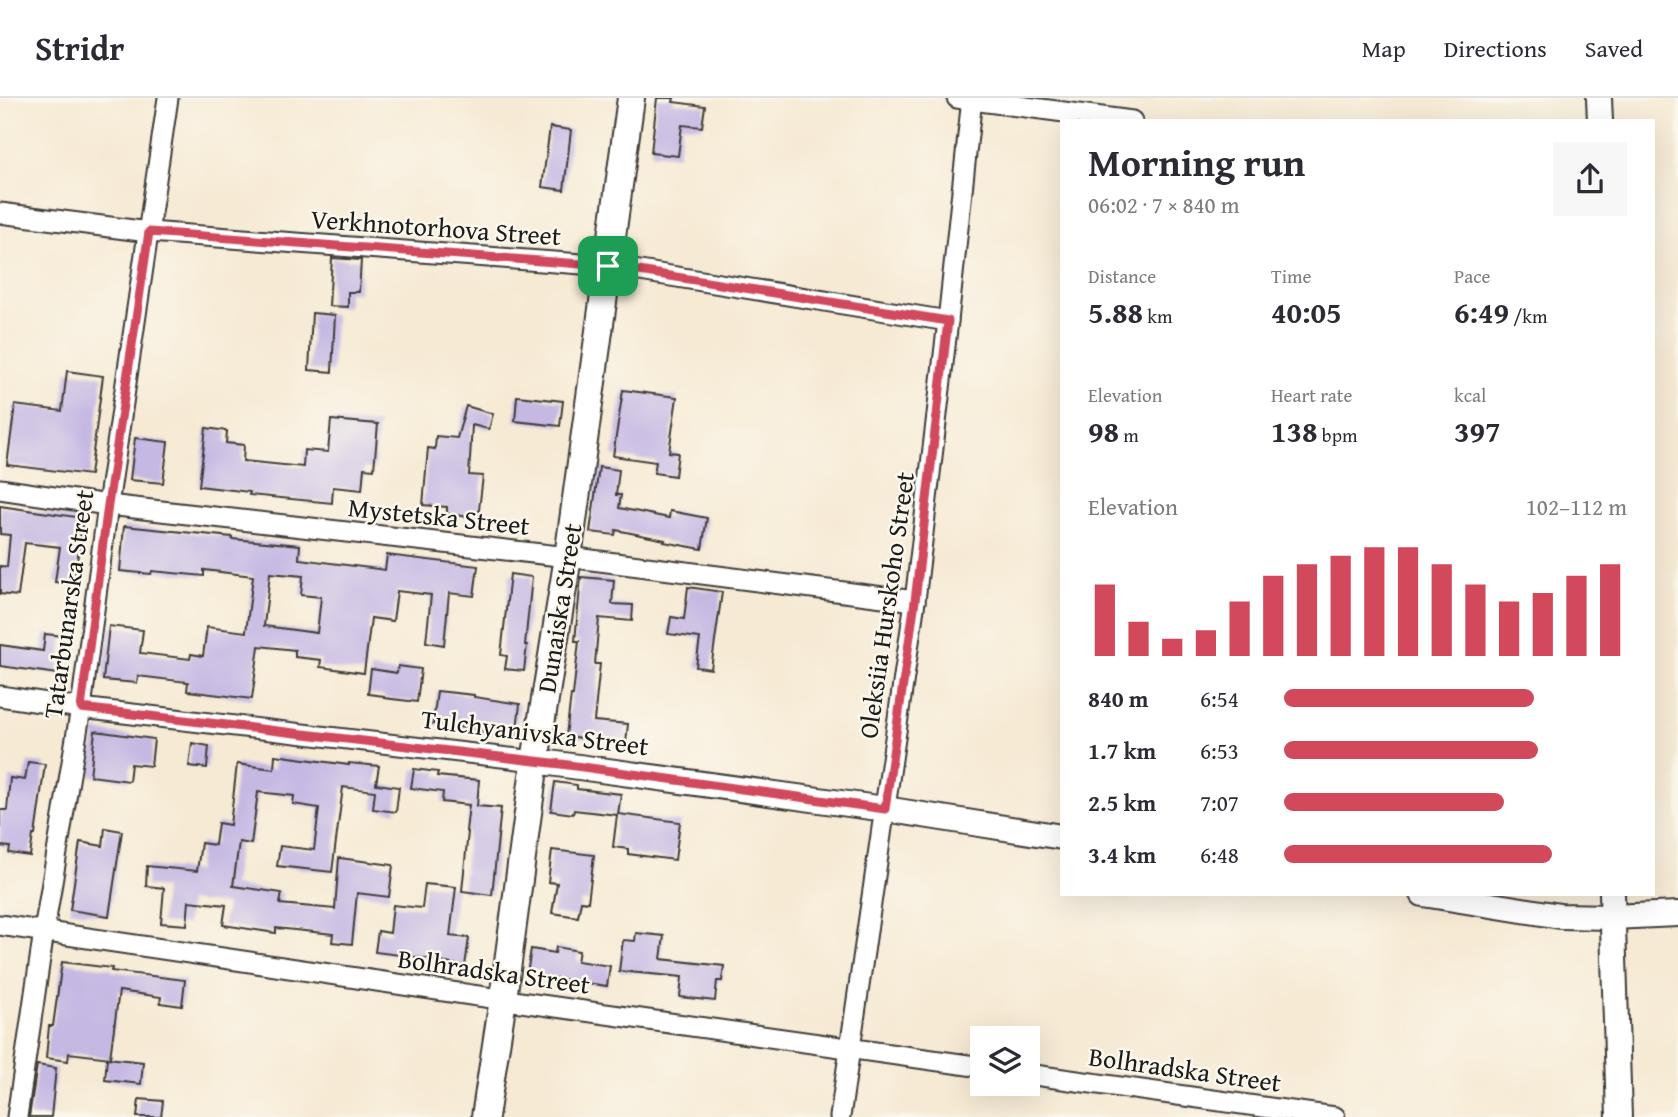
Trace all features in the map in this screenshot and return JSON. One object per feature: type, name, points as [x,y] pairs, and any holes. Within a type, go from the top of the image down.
[{"type":"main road","name":"Dunaiska Street","points":[[485,1117],[535,761],[568,557],[631,98]]},
{"type":"street","name":"Tatarbunarska Street","points":[[18,1117],[44,931],[81,708],[168,98]]},
{"type":"street","points":[[1600,98],[1600,119]]},
{"type":"street","points":[[967,99],[1117,119]]},
{"type":"street","name":"Oleksiia Hurskoho Street","points":[[840,1117],[915,601],[948,321],[967,99]]},
{"type":"street","name":"Verkhnotorhova Street","points":[[0,213],[149,232],[608,266],[948,321]]},
{"type":"street","name":"Mystetska Street","points":[[0,489],[108,505],[568,557],[915,601]]},
{"type":"street","name":"Tulchyanivska Street","points":[[0,696],[81,708],[535,761],[885,809],[1060,837]]},
{"type":"street","points":[[1435,896],[1560,916],[1612,906],[1678,914]]},
{"type":"street","points":[[1612,906],[1619,1117]]},
{"type":"street","name":"Bolhradska Street","points":[[0,925],[970,1065]]},
{"type":"street","name":"Bolhradska Street","points":[[1040,1076],[1335,1117]]},
{"type":"building","points":[[657,98],[674,98],[673,102],[705,106],[702,127],[682,125],[678,156],[651,153]]},
{"type":"building","points":[[550,127],[571,130],[564,190],[542,187]]},
{"type":"building","points":[[332,258],[361,260],[359,292],[348,292],[348,307],[329,306]]},
{"type":"building","points":[[312,313],[335,315],[332,372],[309,370]]},
{"type":"building","points":[[67,371],[103,376],[90,475],[7,465],[15,405],[62,411]]},
{"type":"building","points":[[623,390],[677,397],[669,452],[678,453],[675,476],[654,473],[656,462],[613,456]]},
{"type":"building","points":[[517,396],[563,401],[560,426],[515,421]]},
{"type":"building","points":[[466,406],[493,414],[489,429],[472,425],[469,475],[483,476],[478,518],[447,514],[447,507],[423,505],[428,448],[435,449],[436,436],[457,438]]},
{"type":"building","points":[[331,420],[378,424],[374,469],[364,468],[362,490],[333,487],[332,503],[249,495],[250,492],[199,486],[206,428],[227,431],[226,443],[244,445],[243,461],[303,467],[304,450],[328,452]]},
{"type":"building","points":[[135,438],[168,442],[163,483],[130,480]]},
{"type":"building","points":[[599,467],[619,470],[616,495],[621,495],[619,508],[669,518],[670,511],[707,518],[702,549],[616,530],[615,535],[590,532]]},
{"type":"building","points":[[0,506],[83,518],[74,584],[55,582],[60,547],[25,543],[18,596],[0,594],[0,566],[7,567],[10,535],[0,534]]},
{"type":"building","points":[[124,526],[300,545],[299,559],[385,570],[387,555],[478,566],[474,596],[449,593],[444,645],[426,642],[431,595],[397,591],[393,621],[371,618],[364,673],[320,667],[321,660],[295,657],[295,650],[259,646],[252,699],[187,691],[188,682],[138,676],[137,683],[103,680],[109,626],[143,630],[140,653],[190,659],[191,654],[203,656],[207,627],[246,632],[253,576],[204,570],[204,576],[120,571]],"holes":[[[270,573],[303,576],[301,595],[321,597],[317,633],[264,626]]]},
{"type":"building","points":[[510,574],[532,577],[524,671],[505,669],[507,656],[501,655]]},
{"type":"building","points":[[581,577],[614,580],[612,604],[633,605],[632,621],[599,618],[595,664],[600,664],[594,721],[628,724],[626,743],[566,736],[579,641],[575,641]]},
{"type":"building","points":[[688,587],[722,592],[711,669],[696,667],[700,638],[668,634],[671,617],[684,619]]},
{"type":"building","points":[[45,634],[63,636],[58,674],[0,666],[0,645],[43,651]]},
{"type":"building","points":[[398,666],[421,669],[417,702],[368,694],[371,669],[397,673]]},
{"type":"building","points":[[437,691],[520,704],[516,737],[433,724]]},
{"type":"building","points":[[95,731],[154,739],[151,766],[131,764],[129,781],[90,776]]},
{"type":"building","points":[[192,743],[209,746],[207,768],[189,766]]},
{"type":"building","points":[[275,755],[349,765],[379,766],[376,784],[399,787],[396,812],[373,809],[375,791],[343,787],[332,872],[277,866],[280,846],[314,850],[319,808],[293,804],[294,796],[258,792],[251,844],[239,842],[233,886],[282,893],[280,904],[335,909],[339,858],[393,865],[389,897],[357,893],[352,944],[332,942],[333,934],[276,928],[276,933],[223,925],[226,905],[189,901],[187,925],[161,923],[164,888],[146,886],[147,866],[197,871],[201,843],[215,845],[218,823],[230,825],[237,764],[274,769]]},
{"type":"building","points":[[28,762],[45,764],[30,856],[9,853],[10,847],[0,846],[0,810],[7,810],[10,778],[25,780]]},
{"type":"building","points":[[414,769],[438,772],[437,776],[479,780],[477,806],[501,808],[492,895],[462,891],[469,805],[442,802],[443,792],[411,788]]},
{"type":"building","points":[[555,782],[577,785],[577,789],[621,794],[618,814],[680,822],[675,860],[628,854],[628,849],[613,847],[617,815],[574,810],[573,814],[551,811]]},
{"type":"building","points":[[105,828],[122,831],[109,916],[70,910],[80,842],[103,846]]},
{"type":"building","points":[[552,850],[594,855],[588,902],[581,901],[578,917],[552,913],[557,883],[548,882]]},
{"type":"building","points":[[425,884],[456,887],[450,936],[469,938],[465,966],[375,952],[378,931],[390,933],[393,905],[422,908]]},
{"type":"building","points":[[636,933],[664,936],[661,959],[724,966],[722,981],[717,981],[715,1001],[680,997],[682,977],[619,971],[623,940],[635,941]]},
{"type":"building","points":[[556,947],[579,951],[577,961],[610,966],[607,986],[527,974],[531,949],[555,953]]},
{"type":"building","points":[[62,962],[185,980],[182,1006],[160,1003],[161,997],[119,991],[110,1058],[69,1053],[68,1061],[46,1058],[49,1026],[53,1026]]},
{"type":"building","points":[[107,1058],[143,1062],[141,1084],[105,1080]]},
{"type":"building","points":[[37,1065],[56,1068],[51,1117],[29,1117]]},
{"type":"building","points":[[139,1099],[163,1101],[161,1117],[137,1117]]},
{"type":"route","points":[[149,232],[608,266],[948,321],[915,601],[885,809],[561,764],[81,708],[149,232]]}]
